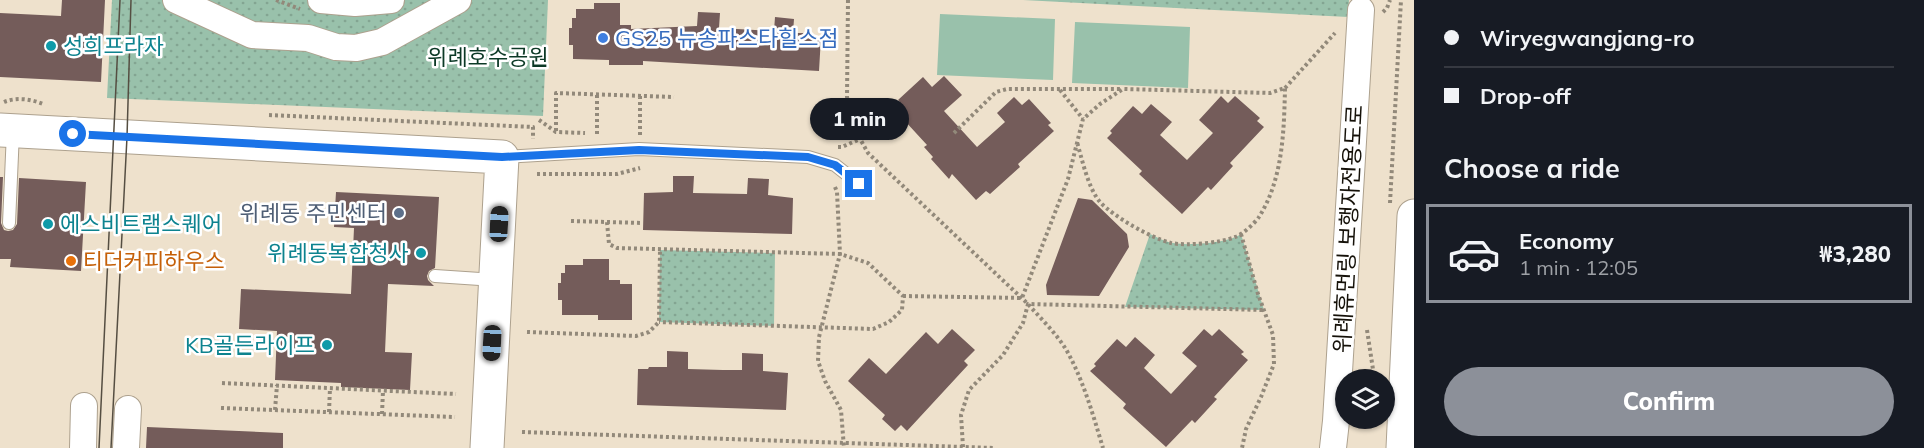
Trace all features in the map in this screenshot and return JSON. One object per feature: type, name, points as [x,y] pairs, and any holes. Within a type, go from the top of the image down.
[{"type":"street","points":[[176,0],[252,35],[308,38],[336,47],[356,48],[382,42],[458,0]]},
{"type":"street","points":[[321,0],[355,3],[391,0]]},
{"type":"street","name":"위례휴먼링 보행자전용도로","points":[[1333,448],[1372,11]]},
{"type":"street","points":[[4,122],[502,157],[487,448]]},
{"type":"street","points":[[1402,212],[1411,316],[1409,414],[1403,448]]},
{"type":"street","points":[[82,448],[84,406]]},
{"type":"street","points":[[126,448],[128,410]]},
{"type":"lane","points":[[4,122],[9,223]]},
{"type":"lane","points":[[502,157],[639,150],[808,157],[835,165],[859,184]]},
{"type":"lane","points":[[435,276],[496,280]]},
{"type":"path","points":[[848,0],[848,97],[855,130],[868,153],[1022,298],[1066,350],[1088,397],[1103,448]]},
{"type":"path","points":[[1372,11],[1390,0]]},
{"type":"path","points":[[1401,0],[1402,212]]},
{"type":"path","points":[[954,133],[996,92],[1007,89],[1270,93],[1285,88],[1339,29]]},
{"type":"path","points":[[1077,142],[1087,176],[1099,201],[1134,227],[1172,243],[1202,243],[1236,237],[1258,219],[1274,189],[1284,133],[1285,88]]},
{"type":"path","points":[[1060,89],[1083,119]]},
{"type":"path","points":[[1022,298],[1068,179],[1083,119],[1123,89]]},
{"type":"path","points":[[556,132],[556,93],[674,98]]},
{"type":"path","points":[[597,95],[597,134]]},
{"type":"path","points":[[640,96],[640,135]]},
{"type":"path","points":[[4,122],[10,99],[34,100],[44,105],[54,105]]},
{"type":"path","points":[[260,114],[533,127]]},
{"type":"path","points":[[536,174],[617,174],[638,168],[650,168]]},
{"type":"path","points":[[834,186],[837,192],[840,254],[822,328],[818,361],[825,381],[841,410],[844,446]]},
{"type":"path","points":[[571,221],[643,223]]},
{"type":"path","points":[[607,222],[609,243],[617,248],[840,254],[868,263],[903,296],[1022,298]]},
{"type":"path","points":[[1241,234],[1273,335],[1274,364],[1262,397],[1246,429],[1242,448]]},
{"type":"path","points":[[527,332],[636,336],[649,332],[658,322],[660,250]]},
{"type":"path","points":[[658,322],[873,329],[890,322],[902,309],[903,296]]},
{"type":"path","points":[[1028,304],[1264,310]]},
{"type":"path","points":[[963,448],[961,415],[969,390],[1004,355],[1023,323],[1028,304]]},
{"type":"path","points":[[222,383],[456,394]]},
{"type":"path","points":[[275,410],[277,386]]},
{"type":"path","points":[[329,412],[330,388]]},
{"type":"path","points":[[382,414],[384,391]]},
{"type":"path","points":[[221,408],[455,417]]},
{"type":"path","points":[[522,432],[844,446],[994,448]]},
{"type":"green space","name":"위례호수공원","points":[[112,0],[548,0],[543,116],[107,98]]},
{"type":"green space","points":[[1023,0],[1349,0],[1348,17]]},
{"type":"green space","points":[[940,14],[1055,19],[1053,80],[937,75]]},
{"type":"green space","points":[[1075,22],[1190,27],[1188,88],[1072,83]]},
{"type":"green space","points":[[1150,234],[1164,241],[1188,244],[1218,242],[1241,234],[1264,310],[1125,307]]},
{"type":"green space","points":[[660,250],[775,253],[774,326],[659,322]]},
{"type":"building","name":"성희프라자","points":[[62,0],[105,0],[101,82],[0,77],[0,13],[61,16]]},
{"type":"building","points":[[594,3],[620,3],[620,25],[631,25],[631,29],[697,26],[698,12],[720,13],[719,28],[774,31],[775,17],[794,19],[793,33],[808,33],[808,36],[821,37],[819,71],[643,61],[643,65],[609,65],[609,60],[573,59],[573,45],[569,45],[569,28],[572,28],[572,18],[576,18],[576,9],[594,9]]},
{"type":"building","points":[[944,76],[962,95],[944,111],[977,147],[1005,122],[997,113],[1014,97],[1022,105],[1029,99],[1051,123],[1048,125],[1054,131],[1018,164],[1020,167],[990,194],[986,191],[976,200],[952,174],[949,179],[931,159],[933,157],[924,147],[927,145],[893,108],[900,102],[898,100],[923,77],[932,87]]},
{"type":"building","points":[[1221,96],[1228,103],[1235,96],[1260,118],[1257,121],[1264,127],[1230,163],[1233,166],[1211,190],[1208,187],[1182,214],[1139,174],[1142,171],[1107,138],[1112,133],[1110,131],[1133,106],[1142,114],[1151,104],[1172,122],[1160,135],[1187,160],[1213,133],[1199,120]]},
{"type":"building","points":[[673,176],[694,176],[693,193],[747,194],[748,178],[769,179],[768,195],[793,198],[792,234],[643,230],[644,193],[673,192]]},
{"type":"building","name":"에스비트램스퀘어","points":[[0,177],[3,177],[1,223],[4,230],[8,231],[13,230],[17,224],[19,178],[86,182],[81,271],[10,267],[11,259],[0,259]]},
{"type":"building","points":[[336,192],[439,197],[435,268],[429,271],[427,276],[434,286],[388,284],[385,352],[412,353],[410,390],[341,387],[341,383],[275,380],[277,331],[239,329],[241,289],[351,294],[354,228],[334,227]]},
{"type":"building","points":[[1078,198],[1092,200],[1127,234],[1129,247],[1099,296],[1047,295],[1046,285]]},
{"type":"building","points":[[583,259],[609,259],[609,280],[620,280],[620,284],[632,284],[632,320],[598,320],[598,315],[562,315],[562,300],[558,300],[558,283],[561,283],[561,273],[565,273],[565,265],[583,265]]},
{"type":"building","points":[[952,329],[975,350],[964,361],[968,365],[907,431],[901,425],[895,431],[882,419],[885,415],[848,381],[869,358],[886,374],[926,332],[938,344]]},
{"type":"building","points":[[1204,329],[1212,336],[1219,329],[1244,352],[1241,354],[1248,360],[1214,397],[1217,399],[1195,423],[1192,420],[1166,447],[1123,408],[1126,404],[1090,371],[1117,339],[1126,347],[1135,337],[1155,355],[1144,368],[1171,394],[1197,366],[1182,353]]},
{"type":"building","points":[[667,351],[688,352],[688,369],[742,370],[742,353],[763,354],[763,371],[788,373],[786,410],[637,405],[638,369],[667,367]]},
{"type":"building","points":[[147,427],[283,433],[283,448],[146,448]]},
{"type":"tram line","points":[[99,448],[120,0]]},
{"type":"tram line","points":[[111,448],[127,137],[131,0]]},
{"type":"place","name":"GS25 뉴송파스타힐스점","points":[[603,38]]},
{"type":"place","name":"성희프라자","points":[[51,46]]},
{"type":"place","name":"위례동 주민센터","points":[[399,213]]},
{"type":"place","name":"에스비트램스퀘어","points":[[48,224]]},
{"type":"place","name":"위례동복합청사","points":[[421,253]]},
{"type":"place","name":"티더커피하우스","points":[[71,261]]},
{"type":"place","name":"KB골든라이프","points":[[327,345]]},
{"type":"route","points":[[73,134],[502,157],[639,150],[808,157],[835,165],[859,184]]}]
